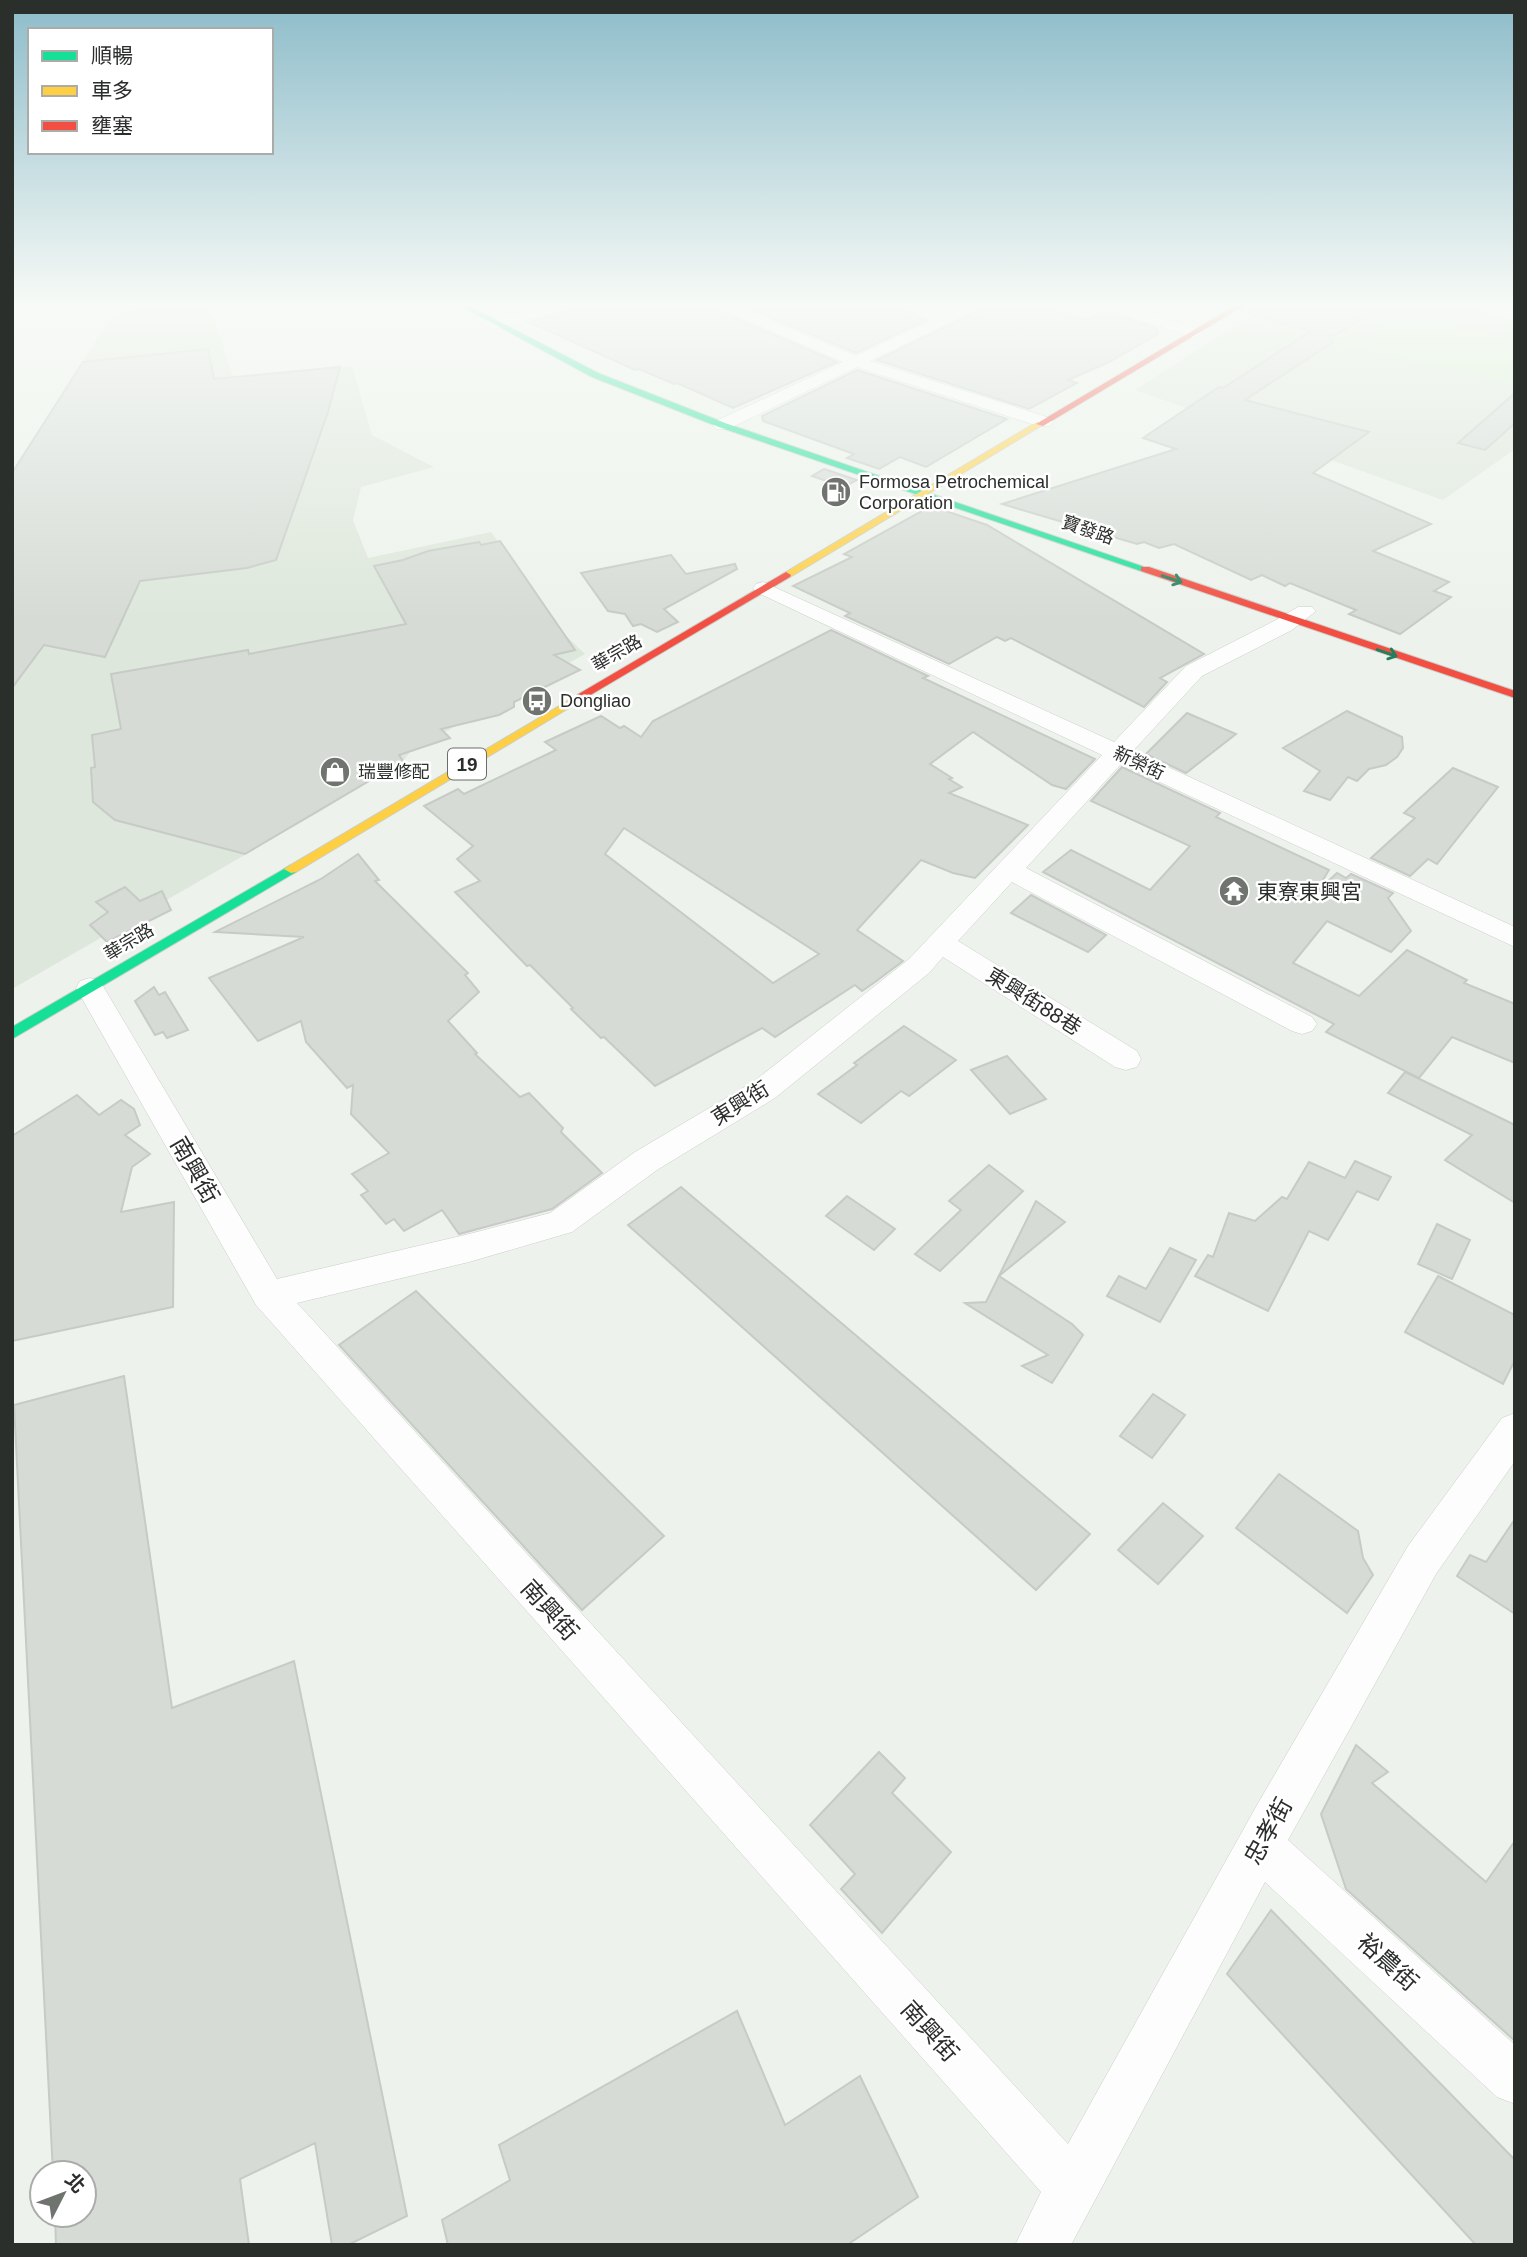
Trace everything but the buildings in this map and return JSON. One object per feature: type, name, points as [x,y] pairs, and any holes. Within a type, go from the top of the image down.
[{"type":"main road","name":"寶發路","points":[[700,410],[727,422],[1298,616],[1515,695]]},
{"type":"main road","name":"華宗路","points":[[12,1034],[1064,410]]},
{"type":"main road","name":"寶發路","points":[[1298,616],[1515,679]]},
{"type":"street","points":[[727,422],[751,410]]},
{"type":"street","points":[[1008,410],[1044,422]]},
{"type":"street","name":"新榮街","points":[[763,588],[1416,891],[1447,909],[1515,938]]},
{"type":"street","name":"東興街","points":[[268,1296],[469,1248],[560,1223],[646,1161],[764,1090],[919,967],[1120,754],[1194,671],[1298,616]]},
{"type":"street","points":[[1010,870],[1302,1024]]},
{"type":"street","name":"東興街88巷","points":[[941,943],[1126,1059]]},
{"type":"street","name":"南興街","points":[[90,988],[268,1296],[1072,2187]]},
{"type":"street","name":"忠孝街","points":[[1042,2245],[1260,1846],[1422,1560],[1515,1430]]},
{"type":"street","name":"裕農街","points":[[1260,1846],[1515,2079]]},
{"type":"shaded area","points":[[52,410],[365,410],[372,435],[434,467],[361,487],[353,520],[368,558],[491,532],[565,635],[585,654],[411,751],[403,761],[321,811],[12,989],[12,473]]},
{"type":"shaded area","points":[[1192,410],[1515,410],[1515,449],[1443,500]]},
{"type":"traffic: fast","points":[[685,410],[1145,569]]},
{"type":"traffic: fast","points":[[12,1034],[291,869]]},
{"type":"traffic: slow","points":[[786,575],[1040,424]]},
{"type":"traffic: slow","points":[[291,869],[583,695]]},
{"type":"traffic: jam","points":[[1040,424],[1063,410]]},
{"type":"traffic: jam","points":[[1145,569],[1515,695]]},
{"type":"traffic: jam","points":[[583,695],[786,575]]},
{"type":"place","name":"Formosa Petrochemical Corporation","points":[[836,492]]},
{"type":"place","name":"Dongliao","points":[[537,701]]},
{"type":"place","name":"瑞豐修配","points":[[335,772]]},
{"type":"place","name":"東寮東興宮","points":[[1234,891]]}]
